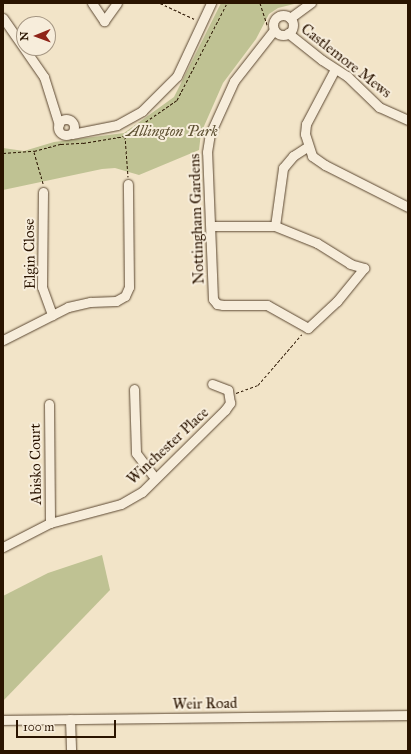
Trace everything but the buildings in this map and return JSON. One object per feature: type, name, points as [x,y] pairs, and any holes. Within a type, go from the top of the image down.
[{"type":"street","points":[[92,3],[104,22],[117,3]]},
{"type":"street","points":[[3,18],[44,78],[61,122],[62,134],[73,129],[87,130],[116,125],[142,111],[177,76],[211,3]]},
{"type":"street","points":[[290,18],[311,3]]},
{"type":"street","points":[[286,15],[290,18],[292,26],[288,33],[281,34],[270,27],[278,16],[286,15]]},
{"type":"street","name":"Nottingham Gardens","points":[[270,27],[234,81],[210,134],[207,152],[212,226],[213,299],[217,304],[267,305],[308,328]]},
{"type":"street","name":"Castlemore Mews","points":[[288,33],[335,69],[347,76],[379,107],[408,120]]},
{"type":"street","points":[[335,69],[306,124],[307,147],[312,156],[325,165],[408,207]]},
{"type":"street","points":[[61,122],[69,120],[73,129]]},
{"type":"street","points":[[275,226],[283,168],[293,156],[307,147]]},
{"type":"street","points":[[3,340],[52,315],[78,304],[116,301],[127,293],[128,184]]},
{"type":"street","name":"Elgin Close","points":[[43,192],[42,287],[52,315]]},
{"type":"street","points":[[212,226],[275,226],[317,243],[350,264],[364,268],[337,301],[308,328]]},
{"type":"street","points":[[212,384],[228,390],[230,396]]},
{"type":"street","points":[[134,390],[136,453],[155,478]]},
{"type":"street","name":"Winchester Place","points":[[3,546],[50,523],[121,504],[142,492],[226,410],[230,396]]},
{"type":"street","name":"Abisko Court","points":[[49,404],[50,523]]},
{"type":"street","name":"Weir Road","points":[[3,720],[408,715]]},
{"type":"street","points":[[70,719],[71,751]]},
{"type":"path","points":[[160,3],[202,23]]},
{"type":"path","points":[[3,153],[34,151],[61,144],[83,143],[125,136],[177,100],[227,3]]},
{"type":"path","points":[[260,3],[270,27]]},
{"type":"path","points":[[125,136],[128,184]]},
{"type":"path","points":[[34,151],[43,192]]},
{"type":"path","points":[[230,396],[258,385],[308,328]]},
{"type":"green space","name":"Allington Park","points":[[221,3],[298,3],[278,8],[269,14],[256,39],[223,83],[201,133],[199,150],[139,175],[115,168],[102,169],[3,190],[3,148],[24,151],[54,142],[124,133],[174,97]]},
{"type":"green space","points":[[102,555],[110,590],[3,701],[3,596],[48,573]]}]
